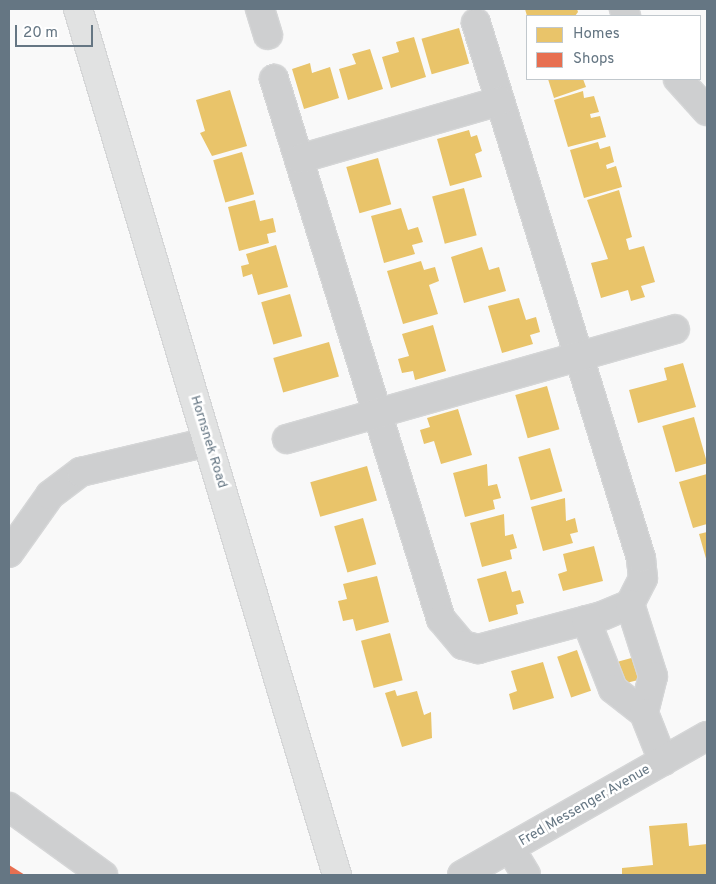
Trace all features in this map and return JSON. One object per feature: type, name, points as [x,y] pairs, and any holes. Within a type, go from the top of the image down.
[{"type":"main road","name":"Hornsnek Road","points":[[78,9],[337,875]]},
{"type":"street","points":[[260,9],[268,35]]},
{"type":"street","points":[[274,79],[375,414],[438,610],[455,637],[478,649],[586,620],[630,604],[643,578],[641,558],[581,358],[476,23]]},
{"type":"street","points":[[679,80],[707,111]]},
{"type":"street","points":[[299,159],[500,101]]},
{"type":"street","points":[[287,439],[581,358],[675,329]]},
{"type":"street","points":[[9,553],[50,495],[81,472],[208,442]]},
{"type":"street","points":[[630,604],[653,676],[644,713]]},
{"type":"street","points":[[586,620],[613,688],[644,713],[663,761]]},
{"type":"street","name":"Fred Messenger Avenue","points":[[462,875],[707,736]]},
{"type":"street","points":[[9,807],[104,875]]},
{"type":"street","points":[[510,848],[526,875]]},
{"type":"building: Homes","points":[[525,9],[577,9],[578,12],[576,15],[527,15]]},
{"type":"building: Homes","points":[[459,28],[469,64],[432,74],[422,39]]},
{"type":"building: Homes","points":[[414,37],[426,77],[391,88],[382,57],[399,52],[396,42]]},
{"type":"building: Homes","points":[[370,49],[383,89],[348,100],[339,69],[356,64],[352,54]]},
{"type":"building: Homes","points":[[310,63],[312,73],[330,67],[339,98],[304,109],[292,69]]},
{"type":"building: Homes","points":[[548,80],[583,80],[586,87],[554,98]]},
{"type":"building: Homes","points":[[230,90],[247,146],[212,156],[200,133],[205,131],[196,100]]},
{"type":"building: Homes","points":[[583,91],[584,98],[594,96],[599,112],[590,114],[591,118],[600,116],[606,137],[568,147],[554,100]]},
{"type":"building: Homes","points":[[469,130],[471,137],[477,135],[482,151],[475,154],[482,177],[450,186],[437,139]]},
{"type":"building: Homes","points":[[598,142],[600,149],[610,146],[614,162],[606,165],[607,169],[616,166],[622,187],[584,198],[570,150]]},
{"type":"building: Homes","points":[[242,152],[254,194],[225,203],[213,160]]},
{"type":"building: Homes","points":[[378,158],[391,204],[360,213],[346,167]]},
{"type":"building: Homes","points":[[464,188],[477,235],[445,244],[432,197]]},
{"type":"building: Homes","points":[[619,190],[632,237],[626,239],[629,250],[644,246],[655,282],[641,286],[645,297],[631,301],[628,290],[601,298],[591,263],[608,259],[587,200]]},
{"type":"building: Homes","points":[[255,200],[260,221],[273,218],[276,232],[267,234],[269,243],[239,251],[228,207]]},
{"type":"building: Homes","points":[[401,208],[408,230],[418,227],[423,242],[412,245],[415,254],[384,263],[371,216]]},
{"type":"building: Homes","points":[[276,245],[288,287],[258,295],[252,274],[243,277],[241,266],[249,264],[246,254]]},
{"type":"building: Homes","points":[[482,247],[489,270],[499,267],[506,291],[464,303],[451,257]]},
{"type":"building: Homes","points":[[421,261],[424,270],[435,267],[439,281],[429,285],[438,314],[403,324],[387,271]]},
{"type":"building: Homes","points":[[290,294],[302,336],[273,345],[261,302]]},
{"type":"building: Homes","points":[[519,298],[526,320],[536,317],[540,332],[530,335],[533,344],[502,353],[488,306]]},
{"type":"building: Homes","points":[[433,325],[446,371],[415,380],[413,371],[402,373],[398,359],[409,356],[402,334]]},
{"type":"building: Homes","points":[[329,342],[339,377],[283,393],[273,358]]},
{"type":"building: Homes","points":[[683,363],[696,407],[638,423],[629,390],[667,380],[664,368]]},
{"type":"building: Homes","points":[[547,386],[559,429],[528,438],[515,395]]},
{"type":"building: Homes","points":[[458,409],[472,455],[441,464],[434,441],[424,444],[420,430],[430,427],[427,418]]},
{"type":"building: Homes","points":[[694,417],[707,463],[676,472],[662,426]]},
{"type":"building: Homes","points":[[550,448],[562,491],[531,500],[518,457]]},
{"type":"building: Homes","points":[[487,464],[488,486],[497,484],[501,498],[493,500],[495,509],[465,517],[453,473]]},
{"type":"building: Homes","points":[[367,466],[377,501],[320,517],[310,482]]},
{"type":"building: Homes","points":[[707,474],[707,524],[693,528],[679,482]]},
{"type":"building: Homes","points":[[565,498],[566,521],[575,518],[578,532],[570,534],[573,543],[543,551],[531,507]]},
{"type":"building: Homes","points":[[504,514],[505,536],[513,534],[517,548],[510,550],[512,559],[482,567],[470,523]]},
{"type":"building: Homes","points":[[363,518],[376,564],[347,572],[334,526]]},
{"type":"building: Homes","points":[[707,532],[707,562],[699,534]]},
{"type":"building: Homes","points":[[594,546],[603,581],[563,591],[558,574],[567,571],[563,554]]},
{"type":"building: Homes","points":[[506,571],[512,592],[520,590],[524,603],[516,605],[518,614],[489,622],[477,579]]},
{"type":"building: Homes","points":[[377,576],[389,622],[356,631],[353,619],[343,621],[338,601],[347,599],[343,584]]},
{"type":"building: Homes","points":[[390,633],[403,680],[374,688],[361,641]]},
{"type":"building: Homes","points":[[577,650],[591,691],[571,697],[557,657]]},
{"type":"building: Homes","points":[[635,657],[641,679],[625,684],[619,661]]},
{"type":"building: Homes","points":[[543,662],[554,698],[513,710],[509,694],[517,691],[511,671]]},
{"type":"building: Homes","points":[[395,690],[397,696],[417,691],[424,715],[431,712],[432,738],[402,747],[385,693]]},
{"type":"building: Homes","points":[[687,823],[689,846],[707,844],[707,875],[622,875],[622,868],[653,865],[649,826]]},
{"type":"building: Shops","points":[[9,865],[25,875],[9,875]]}]
